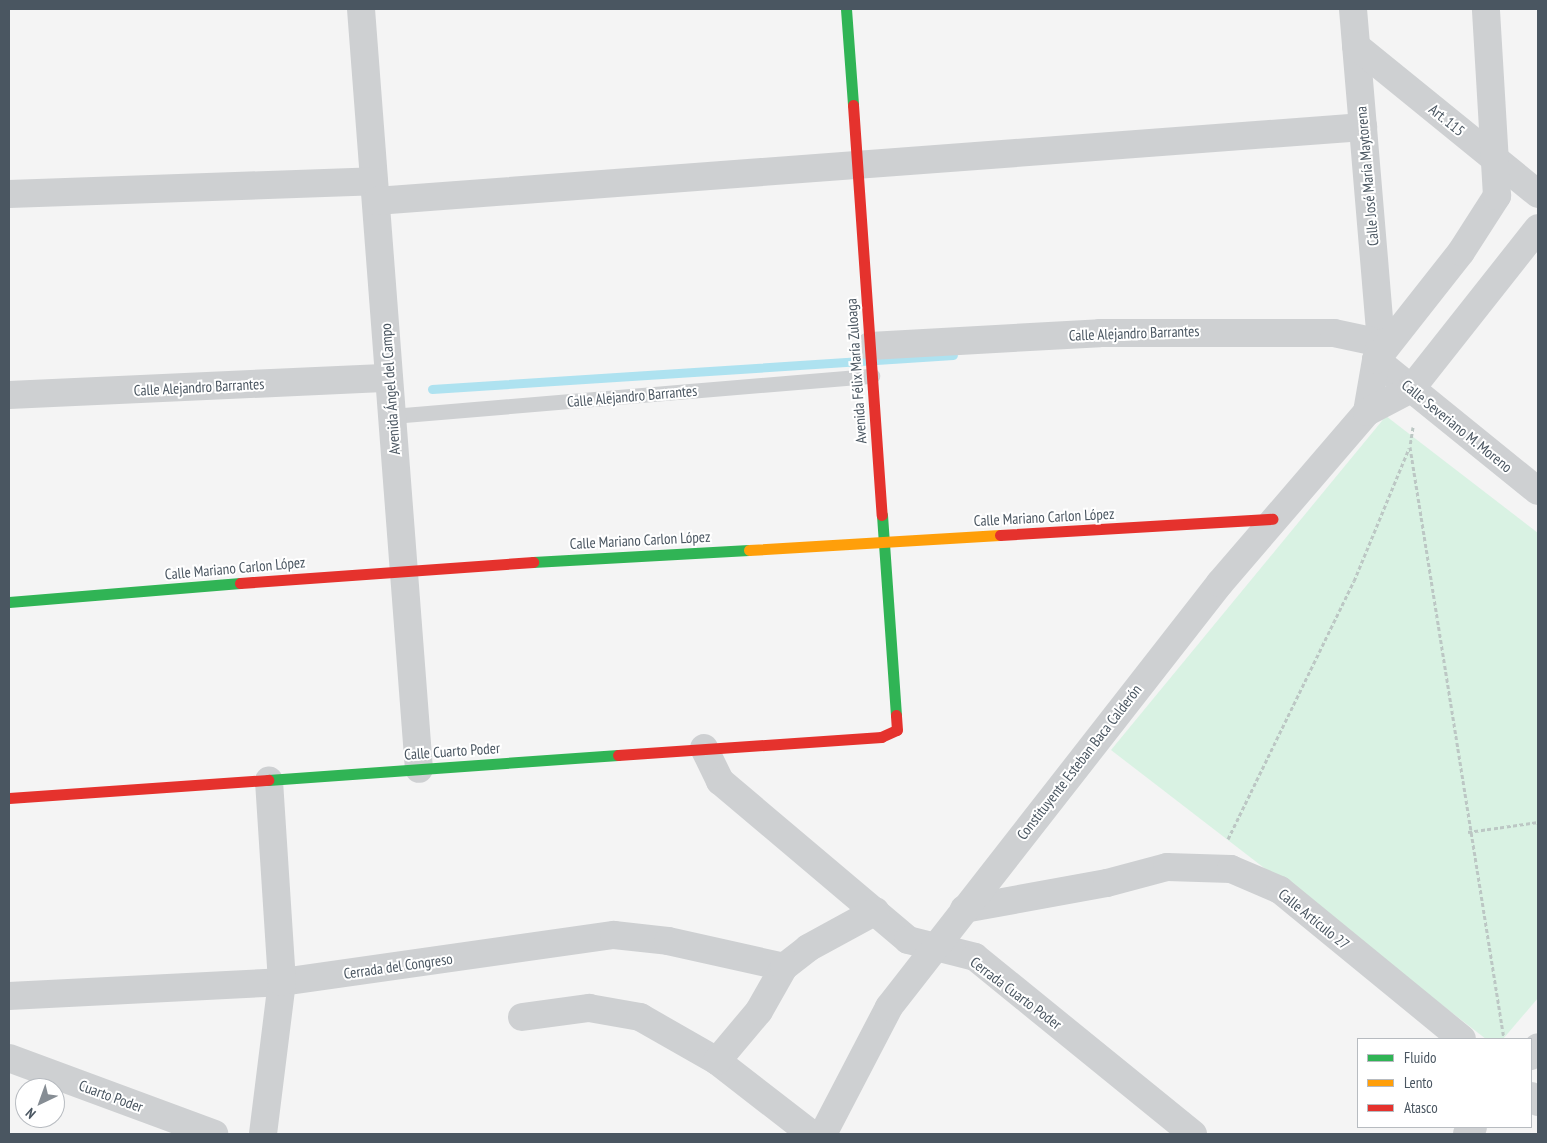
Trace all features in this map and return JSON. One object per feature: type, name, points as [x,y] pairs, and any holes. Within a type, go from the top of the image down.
[{"type":"street","name":"Avenida Ángel del Campo","points":[[361,9],[419,769]]},
{"type":"street","name":"Avenida Félix María Zuloaga","points":[[846,9],[897,730]]},
{"type":"street","name":"Calle José María Maytorena","points":[[1353,9],[1379,352]]},
{"type":"street","points":[[1367,412],[1379,352],[1491,209],[1499,183],[1495,160],[1486,9]]},
{"type":"street","name":"Art. 115","points":[[1356,46],[1538,194]]},
{"type":"street","points":[[9,194],[375,191],[857,165],[1363,127]]},
{"type":"street","points":[[1367,412],[1414,392],[1538,228]]},
{"type":"street","name":"Calle Alejandro Barrantes","points":[[870,346],[1100,333],[1303,330],[1379,352]]},
{"type":"street","name":"Calle Severiano M. Moreno","points":[[1379,352],[1414,392],[1538,491]]},
{"type":"street","name":"Calle Alejandro Barrantes","points":[[9,395],[389,378]]},
{"type":"street","name":"Constituyente Esteban Baca Calderón","points":[[823,1134],[889,1007],[934,947],[1273,519],[1367,412]]},
{"type":"street","name":"Calle Mariano Carlon López","points":[[9,602],[404,570],[883,540],[1273,519]]},
{"type":"street","name":"Calle Cuarto Poder","points":[[9,798],[881,737],[897,730]]},
{"type":"street","name":"Cerrada Cuarto Poder","points":[[704,748],[720,781],[908,940],[975,957],[1193,1134]]},
{"type":"street","points":[[263,1134],[282,982],[269,780]]},
{"type":"street","name":"Calle Artículo 27","points":[[964,909],[1107,883],[1166,867],[1214,866],[1280,890],[1461,1038]]},
{"type":"street","points":[[717,1061],[759,1011],[784,968],[808,948],[876,911]]},
{"type":"street","name":"Cerrada del Congreso","points":[[9,996],[282,982],[614,935],[668,941],[784,968]]},
{"type":"street","points":[[522,1017],[589,1008],[640,1017],[717,1061],[811,1134]]},
{"type":"street","name":"Cuarto Poder","points":[[9,1058],[214,1134]]},
{"type":"lane","name":"Calle Alejandro Barrantes","points":[[392,416],[872,376]]},
{"type":"path","points":[[1414,392],[1410,447],[1468,832],[1504,1038]]},
{"type":"path","points":[[1214,866],[1354,581],[1410,447]]},
{"type":"path","points":[[1468,832],[1538,822]]},
{"type":"green space","points":[[1386,416],[1538,533],[1538,998],[1504,1038],[1485,1038],[1111,750]]},
{"type":"waterway","points":[[432,389],[953,355]]},
{"type":"traffic: fast","points":[[846,9],[853,105]]},
{"type":"traffic: fast","points":[[882,515],[896,715]]},
{"type":"traffic: fast","points":[[533,562],[749,550]]},
{"type":"traffic: fast","points":[[9,602],[240,583]]},
{"type":"traffic: fast","points":[[268,780],[618,755]]},
{"type":"traffic: slow","points":[[749,550],[1000,535]]},
{"type":"traffic: jam","points":[[853,105],[882,515]]},
{"type":"traffic: jam","points":[[1000,535],[1273,519]]},
{"type":"traffic: jam","points":[[240,583],[533,562]]},
{"type":"traffic: jam","points":[[618,755],[881,737],[897,730],[896,715]]},
{"type":"traffic: jam","points":[[9,798],[268,780]]}]
